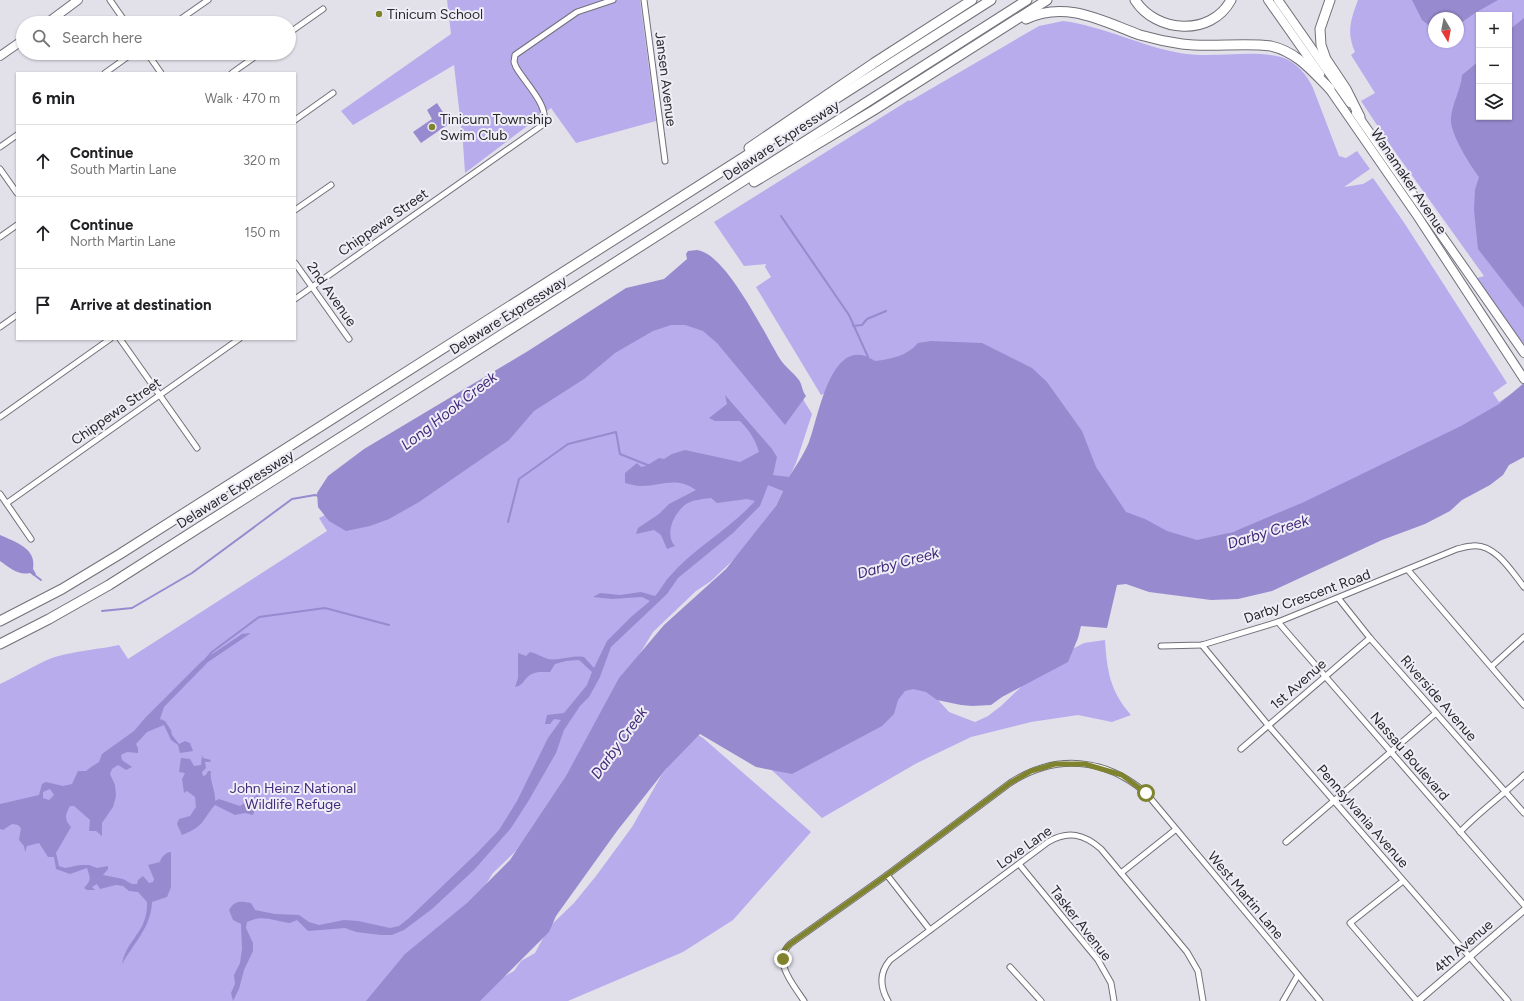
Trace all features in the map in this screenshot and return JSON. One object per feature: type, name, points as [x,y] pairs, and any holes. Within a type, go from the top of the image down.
[{"type":"highway","points":[[704,182],[762,138],[971,0]]},
{"type":"highway","name":"Delaware Expressway","points":[[0,621],[56,593],[95,570],[991,0]]},
{"type":"highway","name":"Delaware Expressway","points":[[0,644],[43,623],[109,585],[1026,0]]},
{"type":"highway","points":[[680,221],[820,144],[1048,0]]},
{"type":"highway","points":[[1135,0],[1142,9],[1156,19],[1172,25],[1186,26],[1199,24],[1212,19],[1223,11],[1231,0]]},
{"type":"highway","points":[[1330,0],[1320,29],[1321,44],[1326,59],[1346,88],[1360,117]]},
{"type":"highway","points":[[986,40],[1036,14],[1049,11],[1068,10],[1087,14],[1151,38],[1172,43],[1196,45],[1261,45],[1277,48],[1300,58],[1330,89]]},
{"type":"main road","points":[[56,16],[78,0]]},
{"type":"main road","name":"Wanamaker Avenue","points":[[1268,0],[1418,217],[1523,378]]},
{"type":"main road","name":"Wanamaker Avenue","points":[[1278,0],[1524,353]]},
{"type":"main road","points":[[0,56],[16,45]]},
{"type":"street","points":[[110,0],[121,16]]},
{"type":"street","points":[[185,16],[208,0]]},
{"type":"street","name":"Chippewa Street","points":[[296,298],[538,128],[544,121],[543,108],[514,65],[515,55],[577,12],[613,0]]},
{"type":"street","name":"Jansen Avenue","points":[[644,0],[665,161]]},
{"type":"street","points":[[296,28],[323,9]]},
{"type":"street","points":[[105,72],[123,60]]},
{"type":"street","points":[[152,60],[160,72]]},
{"type":"street","points":[[233,72],[250,60]]},
{"type":"street","points":[[296,119],[333,93]]},
{"type":"street","points":[[0,147],[16,136]]},
{"type":"street","points":[[0,169],[16,192]]},
{"type":"street","points":[[296,209],[331,185]]},
{"type":"street","points":[[0,237],[16,226]]},
{"type":"street","name":"2nd Avenue","points":[[296,264],[349,339]]},
{"type":"street","points":[[0,327],[16,316]]},
{"type":"street","points":[[0,417],[109,340]]},
{"type":"street","points":[[121,340],[197,448]]},
{"type":"street","name":"Chippewa Street","points":[[7,503],[238,340]]},
{"type":"street","points":[[0,494],[31,538]]},
{"type":"street","name":"Darby Crescent Road","points":[[1161,646],[1202,645],[1278,622],[1339,599],[1457,550],[1474,545],[1488,550],[1503,560],[1524,587]]},
{"type":"street","points":[[1408,570],[1524,705]]},
{"type":"street","name":"Riverside Avenue","points":[[1339,599],[1370,638],[1524,812]]},
{"type":"street","name":"Nassau Boulevard","points":[[1278,622],[1524,905]]},
{"type":"street","points":[[1492,666],[1524,637]]},
{"type":"street","name":"1st Avenue","points":[[1241,749],[1370,638]]},
{"type":"street","name":"Pennsylvania Avenue","points":[[1202,645],[1268,725],[1508,1001]]},
{"type":"street","points":[[1286,842],[1436,713]]},
{"type":"street","name":"West Martin Lane","points":[[804,1001],[784,968],[783,959],[785,949],[1010,783],[1031,771],[1055,764],[1085,764],[1122,775],[1146,793],[1175,830],[1320,1001]]},
{"type":"street","points":[[1460,832],[1481,811],[1506,792],[1524,775]]},
{"type":"street","points":[[1121,873],[1175,830]]},
{"type":"street","name":"Love Lane","points":[[888,1001],[881,984],[884,968],[890,960],[1055,838],[1067,834],[1087,838],[1096,844],[1187,952],[1198,971],[1203,1001]]},
{"type":"street","name":"Tasker Avenue","points":[[1019,864],[1098,960],[1111,983],[1114,1001]]},
{"type":"street","points":[[887,875],[930,930]]},
{"type":"street","points":[[1403,881],[1350,923],[1417,1001]]},
{"type":"street","name":"4th Avenue","points":[[1417,1001],[1524,910]]},
{"type":"street","points":[[1010,967],[1041,1001]]},
{"type":"street","points":[[1283,1001],[1298,975]]},
{"type":"green space","points":[[447,0],[640,0],[656,121],[576,143],[551,108],[465,173],[454,65],[353,125],[341,111],[451,34]]},
{"type":"green space","points":[[1358,0],[1524,0],[1524,353],[1474,279],[1484,276],[1393,149],[1361,101],[1375,93],[1351,55],[1355,52],[1352,45],[1350,32]]},
{"type":"green space","points":[[1063,21],[1093,27],[1150,46],[1180,53],[1192,55],[1269,55],[1281,57],[1296,65],[1308,78],[1313,88],[1339,156],[1346,158],[1357,151],[1370,169],[1344,187],[1363,184],[1373,178],[1405,224],[1507,383],[1493,393],[1499,402],[1519,389],[1498,409],[1268,522],[1187,545],[826,393],[821,395],[756,287],[771,277],[765,267],[766,264],[744,266],[714,222],[909,100],[910,101],[1039,26]]},
{"type":"green space","name":"John Heinz National Wildlife Refuge","points":[[752,315],[812,414],[796,463],[774,510],[750,544],[711,581],[696,591],[653,632],[639,655],[638,674],[518,849],[493,873],[481,892],[386,1001],[0,1001],[0,684],[45,661],[67,654],[119,645],[128,659],[327,531],[319,518],[360,498],[655,323]]},
{"type":"green space","points":[[1105,640],[1107,661],[1114,689],[1118,698],[1131,715],[1112,722],[1078,715],[1031,722],[971,737],[917,763],[822,818],[708,709],[917,677],[949,712],[975,722],[988,716],[1001,706],[1047,662],[1084,643]]},
{"type":"green space","points":[[693,732],[703,738],[811,832],[733,920],[683,952],[568,1001],[475,1001],[496,981],[514,971],[521,961],[535,953],[549,927],[574,903],[632,827],[661,776]]},
{"type":"water","points":[[1412,0],[1498,0],[1476,12],[1464,21],[1464,12],[1428,12],[1428,24],[1422,20]]},
{"type":"water","points":[[1524,18],[1524,308],[1478,249],[1474,210],[1475,190],[1479,177],[1457,140],[1451,124],[1453,107],[1462,75],[1476,63],[1476,120],[1512,120],[1512,28]]},
{"type":"water","name":"Tinicum Township Swim Club","points":[[437,103],[450,123],[421,143],[413,132],[432,119],[427,110]]},
{"type":"water","points":[[697,250],[708,255],[720,265],[732,279],[755,315],[780,359],[800,382],[806,396],[785,425],[717,343],[703,331],[685,325],[671,325],[653,331],[615,353],[584,379],[534,411],[509,440],[419,502],[389,519],[370,526],[346,531],[329,521],[318,507],[317,493],[328,476],[364,449],[528,351],[626,288],[664,279],[687,259],[686,254],[688,251]]},
{"type":"water","name":"Darby Creek","points":[[931,341],[982,343],[1032,368],[1047,382],[1082,431],[1096,467],[1126,512],[1145,519],[1167,531],[1197,540],[1233,532],[1304,502],[1461,426],[1499,404],[1524,383],[1524,457],[1509,465],[1503,475],[1490,485],[1462,500],[1450,511],[1425,524],[1382,540],[1272,591],[1238,599],[1211,600],[1149,592],[1126,584],[1117,585],[1107,628],[1081,626],[1078,638],[1068,662],[1002,697],[991,705],[961,705],[937,700],[926,692],[913,689],[905,691],[898,700],[894,714],[882,726],[792,774],[756,767],[700,734],[666,769],[617,831],[556,916],[549,932],[480,1001],[366,1001],[405,954],[467,903],[510,860],[566,776],[619,678],[664,625],[726,569],[776,506],[783,491],[768,485],[760,506],[733,533],[678,578],[667,594],[611,647],[600,677],[589,697],[580,706],[564,730],[556,753],[529,800],[511,828],[474,870],[432,909],[404,930],[392,935],[356,932],[345,928],[308,931],[297,920],[290,923],[258,918],[247,922],[246,928],[253,943],[253,951],[244,970],[239,989],[233,1001],[231,993],[235,984],[234,975],[240,963],[242,949],[241,924],[233,920],[229,910],[233,904],[238,902],[251,903],[255,910],[275,914],[299,915],[309,922],[319,925],[344,920],[358,921],[390,928],[399,926],[477,853],[499,830],[517,801],[548,738],[561,720],[554,719],[550,724],[545,724],[547,715],[564,713],[587,685],[592,672],[579,660],[566,661],[555,664],[550,672],[532,674],[522,684],[515,687],[518,678],[518,653],[526,656],[530,652],[548,659],[584,657],[594,668],[607,641],[631,617],[650,601],[642,597],[612,599],[593,597],[600,593],[620,595],[641,592],[655,596],[679,566],[734,521],[755,501],[747,499],[717,503],[711,498],[686,504],[674,518],[670,530],[670,536],[675,546],[667,549],[661,535],[654,530],[636,534],[638,528],[659,514],[669,504],[696,490],[682,483],[641,486],[625,483],[625,473],[637,463],[641,467],[646,466],[659,458],[664,459],[672,454],[685,450],[740,462],[759,452],[756,443],[740,421],[715,421],[709,418],[727,404],[725,395],[772,449],[777,457],[773,475],[789,477],[809,442],[823,397],[829,381],[837,367],[848,357],[860,355],[875,361],[887,359],[904,354],[918,343]]},
{"type":"water","points":[[0,535],[18,543],[28,551],[32,556],[33,569],[36,574],[34,576],[30,573],[26,574],[18,572],[0,561]]},
{"type":"water","points":[[251,633],[208,662],[164,707],[160,719],[165,721],[171,730],[172,735],[179,744],[185,741],[190,743],[193,751],[180,753],[178,745],[171,740],[164,725],[147,732],[136,744],[138,753],[127,752],[121,755],[122,760],[132,767],[126,770],[118,765],[112,769],[110,774],[115,785],[116,796],[113,807],[102,823],[102,836],[96,831],[89,831],[90,820],[74,806],[70,806],[67,812],[66,819],[71,827],[56,853],[59,866],[65,868],[89,865],[97,868],[108,866],[108,869],[103,875],[123,879],[132,884],[137,884],[138,880],[143,876],[149,883],[153,882],[154,879],[148,865],[160,862],[164,855],[171,852],[171,887],[167,897],[152,902],[149,919],[122,964],[128,948],[144,921],[147,902],[138,892],[129,891],[123,886],[116,885],[100,889],[97,884],[92,887],[95,890],[87,890],[84,888],[90,879],[87,868],[70,874],[56,869],[54,857],[48,857],[39,843],[27,846],[25,852],[24,846],[19,840],[21,828],[18,825],[12,824],[3,830],[0,829],[0,804],[39,795],[42,784],[46,782],[63,786],[72,784],[78,771],[86,771],[99,762],[102,754],[134,731],[202,661],[242,634]],"holes":[[[50,789],[54,795],[49,800],[43,798],[43,792]]]},
{"type":"water","points":[[202,755],[203,758],[211,760],[210,762],[205,762],[206,768],[202,772],[203,776],[206,775],[208,771],[211,771],[215,801],[219,799],[240,806],[257,795],[260,797],[259,804],[256,806],[253,815],[245,813],[235,815],[215,805],[199,826],[182,835],[177,824],[179,819],[190,816],[196,807],[195,797],[187,791],[184,793],[182,779],[185,773],[179,772],[181,758],[190,759],[194,766],[201,765]]},
{"type":"waterway","points":[[781,216],[849,315],[868,357]]},
{"type":"waterway","points":[[853,326],[862,325],[867,319],[886,311]]},
{"type":"waterway","points":[[508,522],[519,479],[568,444],[616,432],[620,454],[650,466]]},
{"type":"waterway","name":"Long Hook Creek","points":[[102,611],[132,608],[192,573],[292,499],[315,495],[319,496]]},
{"type":"waterway","name":"Long Hook Creek","points":[[33,574],[41,580]]},
{"type":"waterway","points":[[206,659],[212,652],[259,617],[325,608],[389,625]]},
{"type":"place","name":"Tinicum School","points":[[379,14]]},
{"type":"place","name":"Tinicum Township Swim Club","points":[[432,127]]},
{"type":"route","points":[[783,959],[785,949],[790,944],[887,875],[1010,783],[1031,771],[1055,764],[1085,764],[1103,768],[1122,775],[1146,793]]}]
